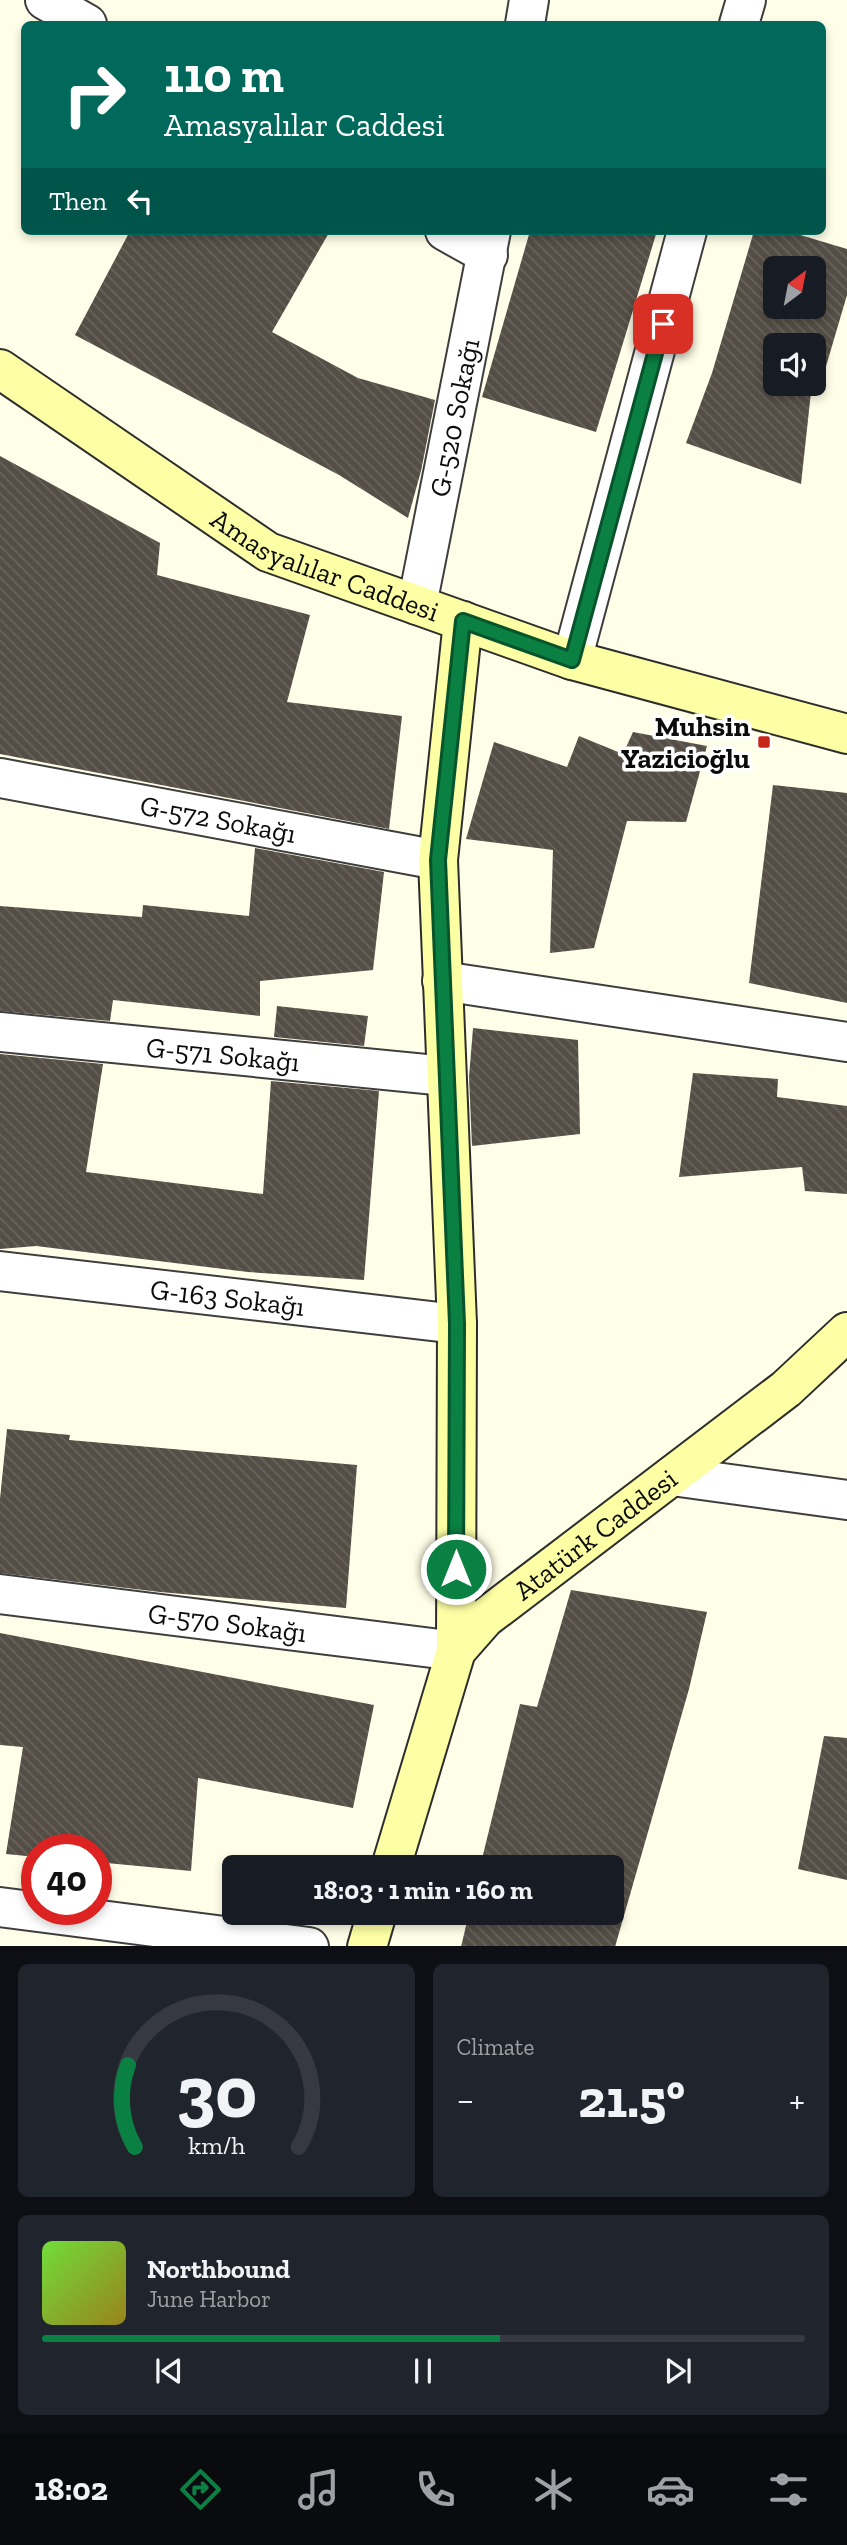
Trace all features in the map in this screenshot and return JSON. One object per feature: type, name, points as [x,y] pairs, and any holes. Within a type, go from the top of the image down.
[{"type":"street","points":[[45,0],[82,21]]},
{"type":"street","points":[[526,21],[529,0]]},
{"type":"street","points":[[740,21],[746,0]]},
{"type":"street","points":[[460,235],[489,243]]},
{"type":"street","points":[[572,660],[686,235]]},
{"type":"street","name":"G-520 Sokağı","points":[[417,605],[489,243]]},
{"type":"street","name":"Amasyalılar Caddesi","points":[[0,369],[268,552],[572,660],[847,734]]},
{"type":"street","points":[[456,1651],[457,1324],[438,860],[463,621]]},
{"type":"street","name":"G-572 Sokağı","points":[[0,778],[438,860]]},
{"type":"street","points":[[442,981],[847,1042]]},
{"type":"street","name":"G-571 Sokağı","points":[[0,1032],[446,1076]]},
{"type":"street","name":"G-163 Sokağı","points":[[0,1271],[457,1324]]},
{"type":"street","name":"Atatürk Caddesi","points":[[395,1855],[456,1651],[485,1618],[786,1389],[847,1332]]},
{"type":"street","points":[[672,1476],[847,1500]]},
{"type":"street","name":"G-570 Sokağı","points":[[0,1594],[456,1651]]},
{"type":"street","points":[[0,1907],[301,1946]]},
{"type":"street","points":[[367,1946],[373,1925]]},
{"type":"building","points":[[128,235],[328,235],[272,332],[358,378],[435,400],[421,471],[408,518],[339,475],[75,335]]},
{"type":"building","points":[[529,235],[656,235],[596,432],[482,397]]},
{"type":"building","points":[[753,235],[800,235],[847,249],[847,295],[826,366],[826,333],[763,333],[763,396],[811,396],[801,484],[686,443],[712,373]]},
{"type":"building","points":[[0,456],[160,543],[157,575],[310,615],[287,702],[402,716],[389,829],[0,754]]},
{"type":"building","points":[[633,732],[707,746],[686,822],[627,821],[594,948],[550,953],[553,850],[466,839],[494,742],[567,767],[579,736],[623,754]]},
{"type":"building","points":[[773,785],[847,793],[847,1003],[749,983]]},
{"type":"building","points":[[255,848],[384,872],[373,970],[260,981],[260,1016],[113,1000],[110,1021],[0,1011],[0,906],[142,917],[143,905],[249,916]]},
{"type":"building","points":[[277,1006],[368,1016],[364,1046],[274,1037]]},
{"type":"building","points":[[473,1028],[578,1040],[580,1134],[472,1146],[469,1077]]},
{"type":"building","points":[[0,1054],[103,1064],[86,1172],[263,1194],[271,1081],[379,1091],[364,1280],[248,1272],[36,1246],[0,1249]]},
{"type":"building","points":[[693,1073],[778,1079],[777,1097],[847,1106],[847,1194],[805,1191],[802,1167],[679,1177]]},
{"type":"building","points":[[7,1429],[70,1435],[69,1440],[357,1465],[346,1608],[160,1592],[0,1573],[0,1499]]},
{"type":"building","points":[[571,1590],[707,1612],[689,1689],[624,1916],[624,1855],[483,1855],[520,1704],[537,1707]]},
{"type":"building","points":[[0,1633],[374,1705],[353,1808],[198,1778],[191,1871],[112,1864],[112,1834],[21,1834],[21,1855],[6,1854],[23,1747],[0,1745]]},
{"type":"building","points":[[824,1736],[847,1738],[847,1880],[798,1869]]},
{"type":"building","points":[[466,1925],[621,1925],[615,1946],[461,1946]]},
{"type":"place","name":"Muhsin Yazicioğlu","points":[[764,742]]},
{"type":"route","points":[[456,1569],[457,1324],[438,860],[463,621],[572,660],[663,324]]}]
